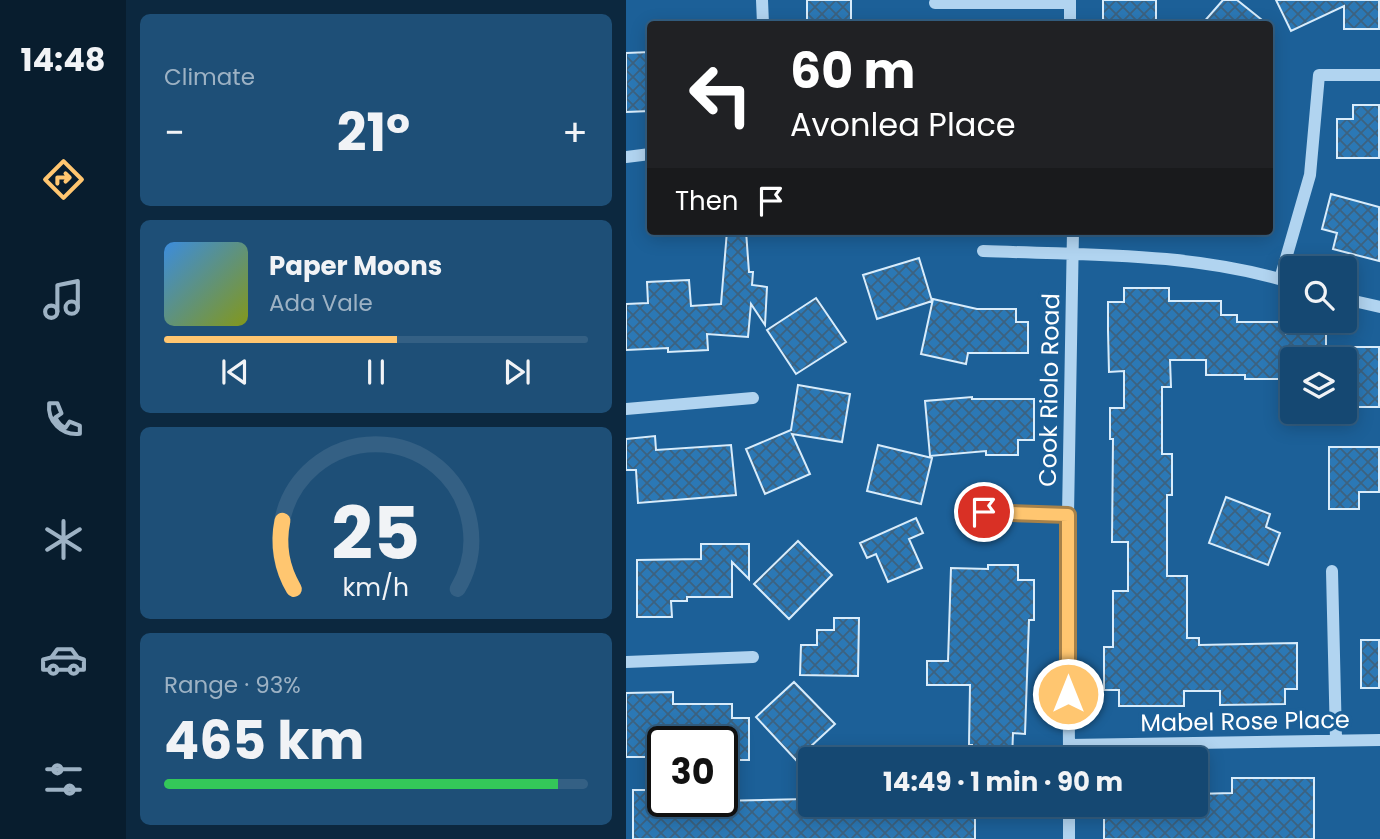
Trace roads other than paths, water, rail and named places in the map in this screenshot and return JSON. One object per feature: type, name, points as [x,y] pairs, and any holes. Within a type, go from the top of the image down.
[{"type":"street","points":[[762,0],[763,21]]},
{"type":"street","points":[[935,3],[1070,1],[1070,21]]},
{"type":"street","points":[[1292,256],[1310,175],[1319,75],[1380,75]]},
{"type":"street","points":[[626,157],[647,154]]},
{"type":"street","name":"Cook Riolo Road","points":[[1069,745],[1068,515],[1073,235]]},
{"type":"street","points":[[983,251],[1153,257],[1212,264],[1280,280]]},
{"type":"street","points":[[1357,302],[1380,307]]},
{"type":"street","points":[[626,409],[753,398]]},
{"type":"street","points":[[984,512],[1068,515]]},
{"type":"street","points":[[1332,570],[1336,740]]},
{"type":"street","points":[[626,662],[753,657]]},
{"type":"street","name":"Mabel Rose Place","points":[[1069,745],[1380,740]]},
{"type":"street","points":[[1069,817],[1069,839]]}]
